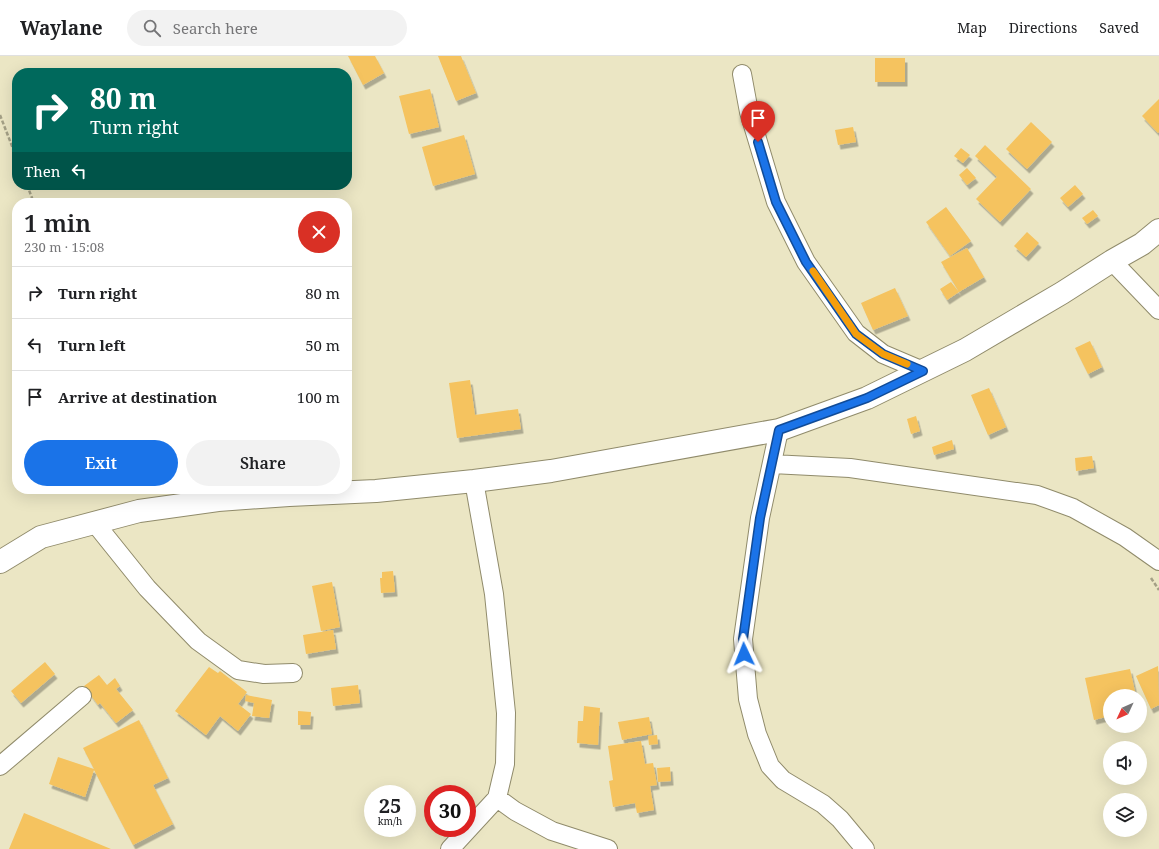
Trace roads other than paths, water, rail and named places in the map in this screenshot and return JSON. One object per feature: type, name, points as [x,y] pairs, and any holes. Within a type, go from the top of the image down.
[{"type":"street","points":[[742,74],[749,112],[776,202],[806,262],[856,334],[883,354],[923,371]]},
{"type":"street","points":[[352,492],[474,481],[551,471],[779,430],[867,398],[965,350],[1142,244],[1159,230]]},
{"type":"street","points":[[1112,261],[1159,310]]},
{"type":"street","points":[[779,430],[760,518],[743,639],[748,699],[757,734],[770,766],[783,780],[823,804],[840,819],[865,849]]},
{"type":"street","points":[[772,464],[850,468],[1038,495],[1073,508],[1125,537],[1159,560]]},
{"type":"street","points":[[450,849],[497,798],[505,764],[506,713],[494,594],[474,481]]},
{"type":"street","points":[[0,562],[41,537],[139,511],[218,500],[310,494]]},
{"type":"street","points":[[94,522],[147,588],[198,641],[238,670],[264,674],[294,673]]},
{"type":"street","points":[[0,766],[82,696]]},
{"type":"street","points":[[497,798],[515,811],[552,831],[608,849]]}]
